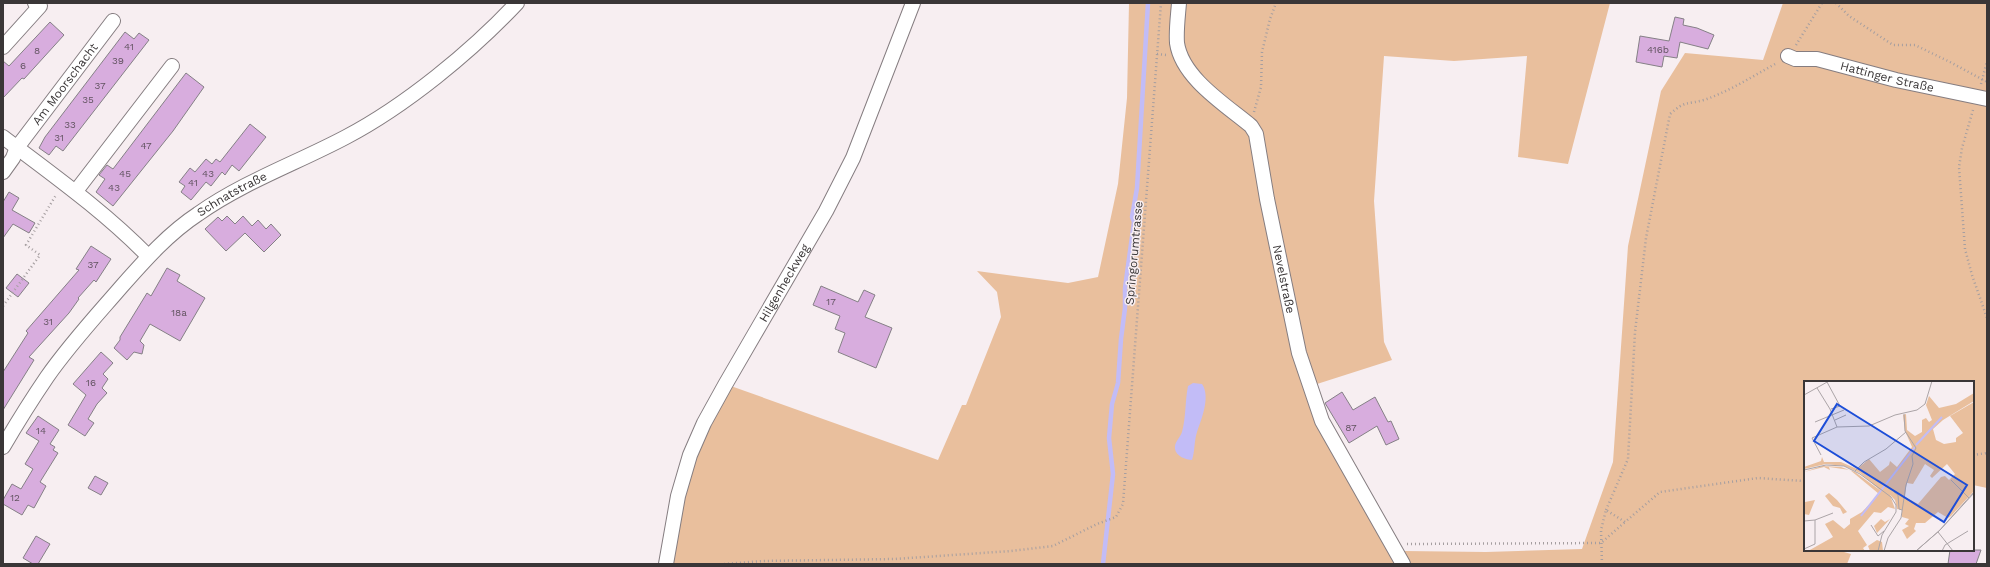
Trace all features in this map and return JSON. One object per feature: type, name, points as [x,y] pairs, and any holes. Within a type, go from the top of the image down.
[{"type":"street","name":"Schnatstraße","points":[[3,447],[48,375],[96,316],[148,256],[191,219],[211,205],[346,137],[388,112],[454,61],[498,23],[517,3]]},
{"type":"street","name":"Hilgenheckweg","points":[[666,564],[678,496],[690,455],[704,423],[823,217],[853,158],[912,3]]},
{"type":"street","name":"Nevelstraße","points":[[1179,3],[1177,44],[1186,67],[1195,79],[1251,126],[1258,140],[1283,277],[1301,361],[1322,421],[1403,564]]},
{"type":"street","points":[[3,47],[37,4]]},
{"type":"street","name":"Am Moorschacht","points":[[3,172],[13,158],[17,147],[113,21]]},
{"type":"street","name":"Hattinger Straße","points":[[1788,56],[1795,58],[1817,59],[1896,80],[1982,98]]},
{"type":"street","points":[[76,191],[172,66]]},
{"type":"street","points":[[3,137],[76,191],[129,237],[148,256]]},
{"type":"path","name":"Springorumtrasse","points":[[724,564],[763,561],[953,556],[1053,546],[1097,524],[1116,517],[1123,504],[1161,3]]},
{"type":"path","points":[[1251,126],[1261,87],[1262,52],[1270,19],[1276,3]]},
{"type":"path","points":[[1602,564],[1600,530],[1606,510],[1628,459],[1635,332],[1646,238],[1670,114],[1682,104],[1703,100],[1738,85],[1788,56],[1822,3]]},
{"type":"path","points":[[1836,3],[1849,16],[1893,45],[1915,46],[1950,62],[1987,82]]},
{"type":"path","points":[[1987,61],[1982,80],[1982,98],[1962,148],[1959,167],[1965,249],[1972,275],[1987,318]]},
{"type":"path","points":[[3,306],[40,255],[26,245],[64,182]]},
{"type":"path","points":[[1974,455],[1987,454]]},
{"type":"path","points":[[1393,544],[1601,543],[1660,492],[1758,478],[1804,481]]},
{"type":"path","points":[[1606,510],[1625,522]]},
{"type":"shaded area","points":[[1129,3],[1610,3],[1568,164],[1518,157],[1527,56],[1454,61],[1384,56],[1374,201],[1384,342],[1392,360],[1317,384],[1302,353],[1294,318],[1268,184],[1261,131],[1254,122],[1244,117],[1191,72],[1191,79],[1255,137],[1269,223],[1295,354],[1329,445],[1366,513],[1393,557],[1404,551],[1486,552],[1582,549],[1613,462],[1628,246],[1661,91],[1685,53],[1763,60],[1783,3],[1987,3],[1987,488],[1974,485],[1974,381],[1804,381],[1804,551],[1844,551],[1851,554],[1847,564],[672,564],[680,506],[694,457],[728,385],[938,460],[962,405],[966,405],[1001,317],[997,292],[977,271],[1068,283],[1098,277],[1118,184],[1127,98]]},
{"type":"shaded area","points":[[1193,383],[1202,384],[1206,395],[1203,415],[1196,435],[1192,460],[1179,456],[1175,447],[1176,442],[1182,432],[1188,386]]},
{"type":"building","points":[[1675,17],[1684,19],[1683,25],[1697,28],[1714,35],[1708,49],[1680,42],[1677,58],[1664,56],[1662,67],[1636,62],[1640,36],[1669,41]]},
{"type":"building","points":[[50,22],[64,35],[24,79],[22,78],[3,98],[3,61],[9,66]]},
{"type":"building","points":[[125,32],[134,39],[139,33],[149,40],[63,151],[56,146],[49,155],[39,148],[45,137]]},
{"type":"building","points":[[186,73],[204,87],[173,131],[113,206],[96,192],[105,179],[99,175],[107,165],[113,169]]},
{"type":"building","points":[[250,124],[266,137],[239,171],[232,165],[225,175],[222,172],[211,186],[206,182],[191,200],[181,192],[185,186],[179,182],[190,168],[195,172],[206,159],[212,164],[216,159],[220,162]]},
{"type":"building","points":[[9,192],[19,198],[12,210],[35,223],[29,233],[13,224],[3,238],[3,202]]},
{"type":"building","points":[[227,216],[235,224],[243,216],[252,226],[258,220],[266,229],[271,224],[281,235],[264,252],[245,233],[226,251],[205,229],[218,217],[222,221]]},
{"type":"building","points":[[91,246],[111,259],[96,282],[94,280],[78,298],[79,299],[69,313],[29,357],[34,360],[3,410],[3,372],[28,333],[26,331],[79,270],[76,269]]},
{"type":"building","points":[[167,268],[180,275],[177,281],[205,298],[180,341],[150,324],[140,341],[144,345],[142,354],[134,352],[127,360],[114,348],[147,293],[151,296]]},
{"type":"building","points":[[17,274],[29,283],[18,297],[6,288]]},
{"type":"building","points":[[821,286],[858,302],[864,290],[875,295],[865,317],[892,328],[876,368],[838,352],[845,333],[835,329],[840,316],[813,305]]},
{"type":"building","points":[[101,352],[113,363],[103,374],[108,379],[102,388],[107,393],[97,404],[88,419],[94,423],[85,436],[68,425],[86,395],[73,384]]},
{"type":"building","points":[[1342,392],[1353,410],[1375,397],[1388,422],[1391,421],[1399,439],[1386,445],[1377,426],[1349,443],[1325,403]]},
{"type":"building","points":[[38,416],[59,430],[50,444],[55,447],[53,450],[58,453],[40,482],[46,486],[34,508],[28,505],[22,515],[3,504],[3,500],[12,484],[21,489],[33,469],[25,464],[39,441],[26,433]]},
{"type":"building","points":[[95,476],[108,483],[101,495],[88,488]]},
{"type":"building","points":[[36,536],[50,544],[38,564],[33,564],[23,558]]},
{"type":"building","points":[[1981,550],[1976,564],[1948,564],[1950,551]]},
{"type":"waterway","points":[[1103,564],[1113,474],[1109,438],[1112,404],[1118,383],[1125,308],[1125,288],[1134,222],[1132,217],[1137,188],[1148,3]]}]
